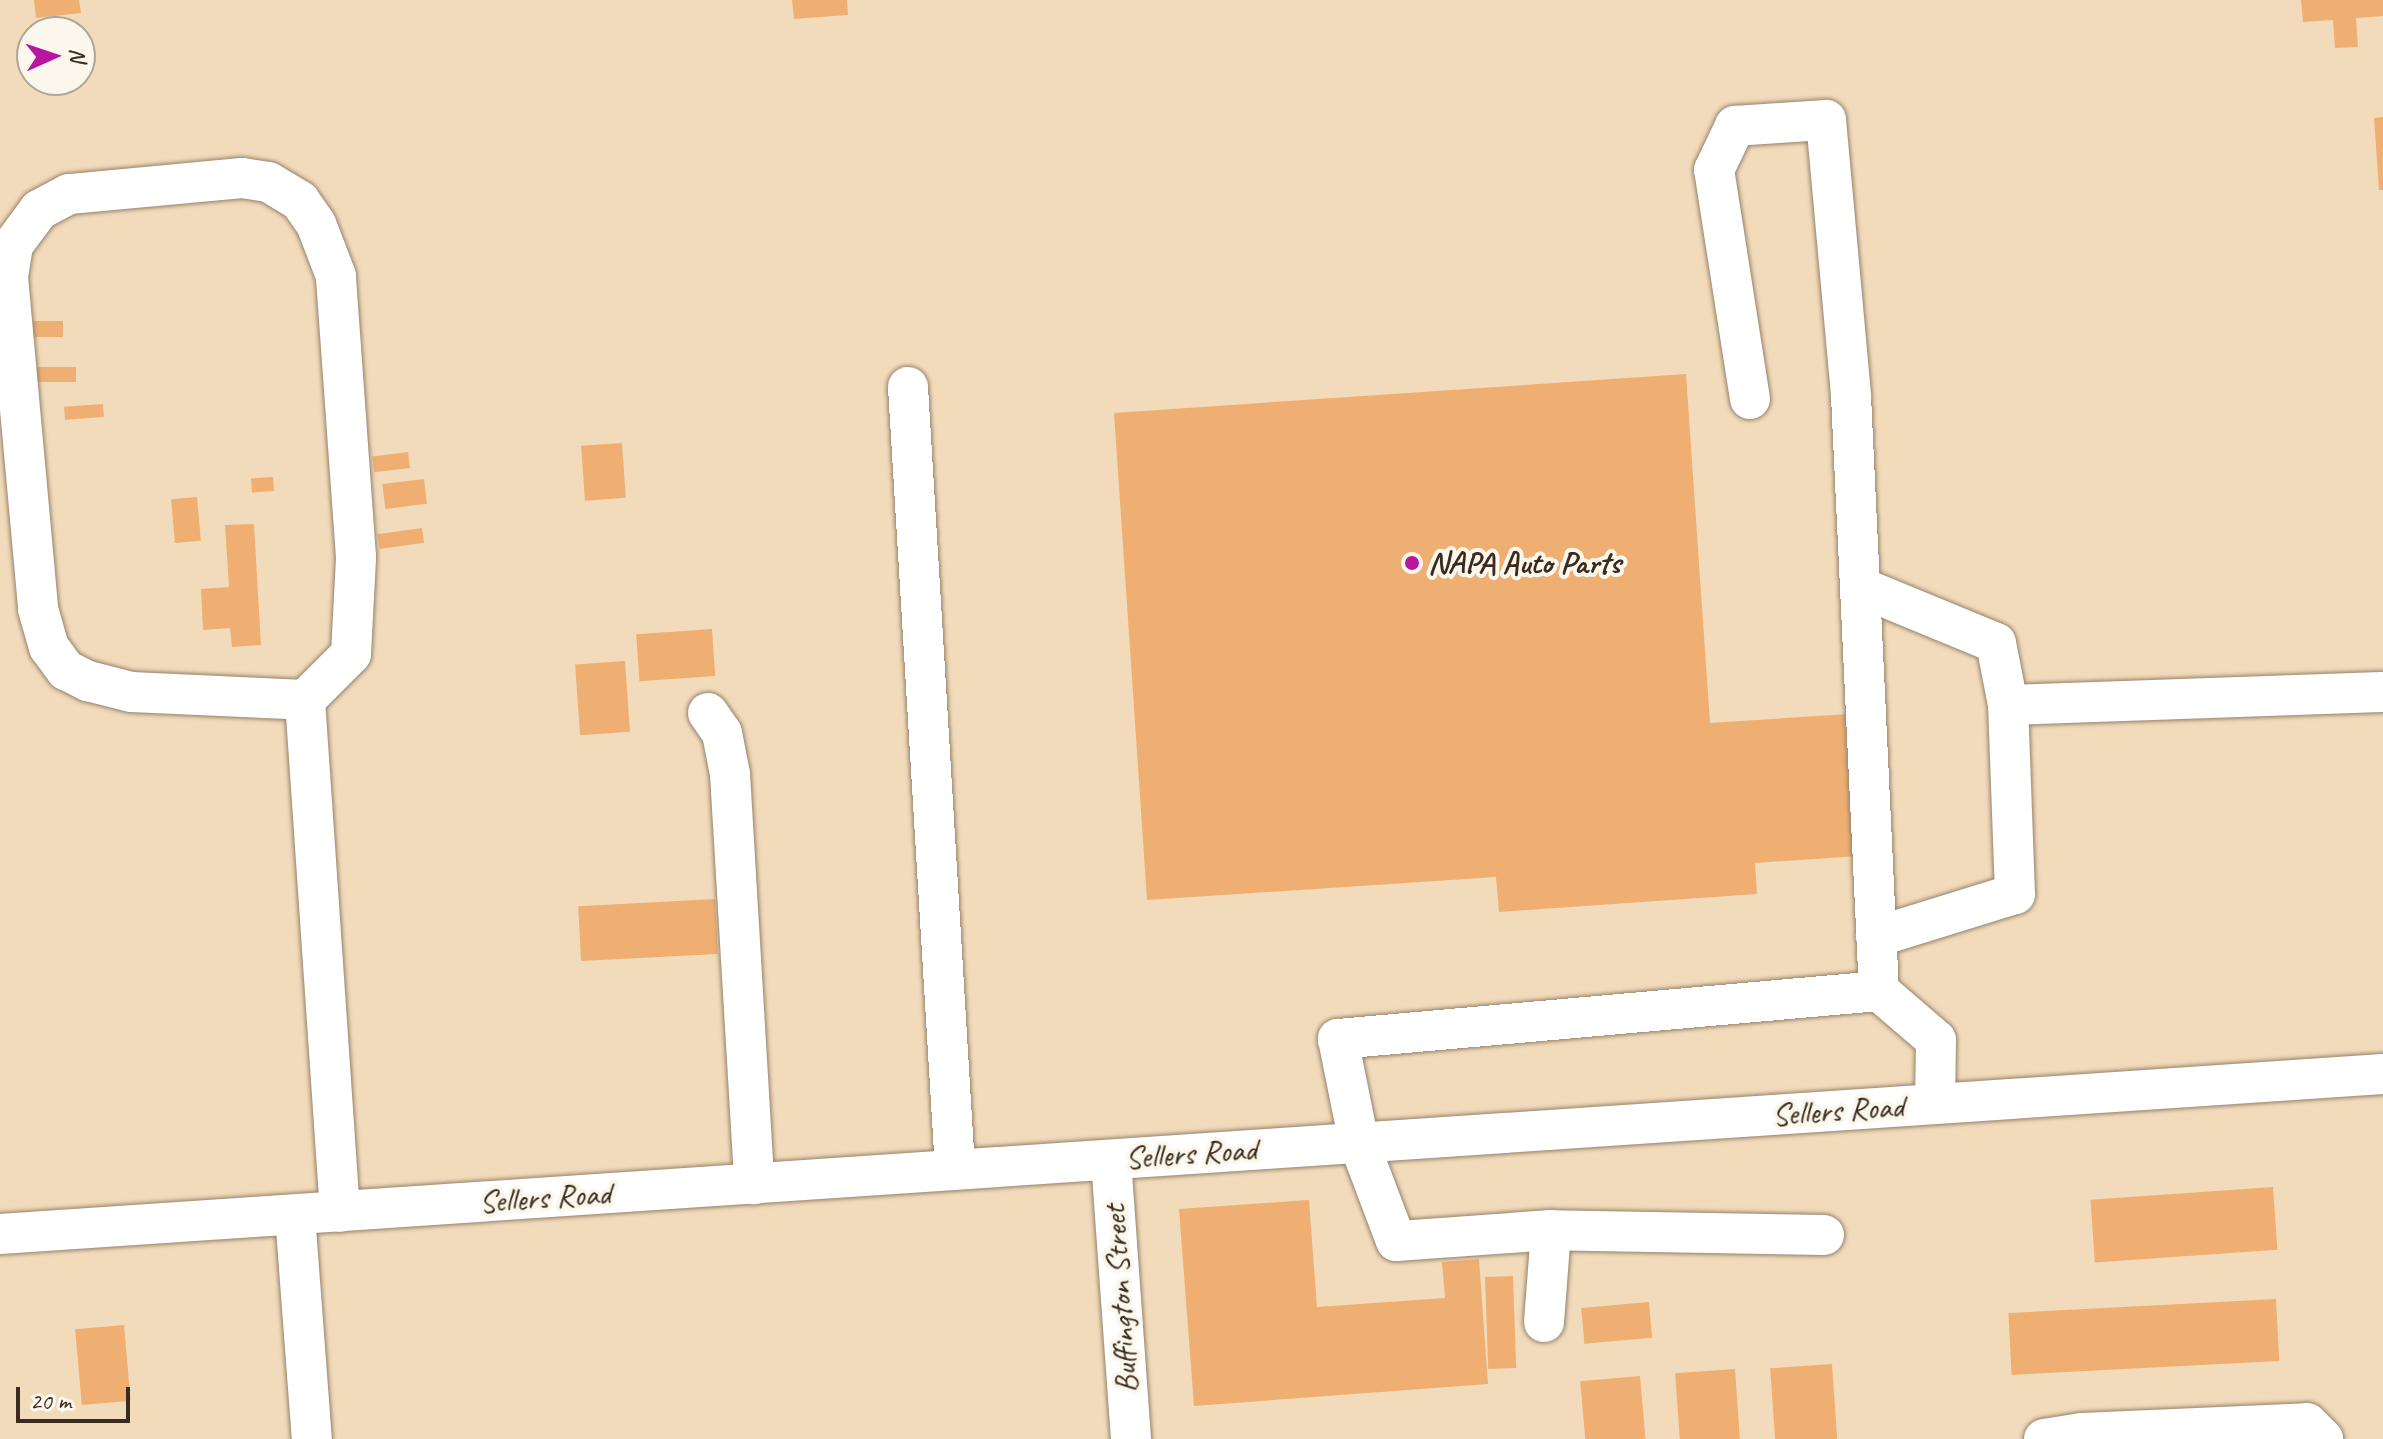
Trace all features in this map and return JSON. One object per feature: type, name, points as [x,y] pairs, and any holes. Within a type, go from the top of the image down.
[{"type":"street","points":[[1750,399],[1714,170],[1735,126],[1826,120],[1851,396],[1879,991]]},
{"type":"street","points":[[305,700],[131,692],[66,670],[49,647],[31,578],[8,277],[13,245],[39,210],[69,194],[242,178],[268,182],[300,201],[316,224],[336,276],[356,557],[351,654],[305,700],[340,1212]]},
{"type":"street","points":[[908,387],[955,1170]]},
{"type":"street","points":[[1860,587],[1996,643],[2008,705],[2015,894],[1876,937]]},
{"type":"street","points":[[2008,705],[2383,692]]},
{"type":"street","points":[[708,713],[722,733],[730,774],[754,1184]]},
{"type":"street","points":[[1824,1235],[1551,1230],[1396,1241],[1359,1143],[1338,1039],[1879,991],[1936,1040],[1935,1104]]},
{"type":"street","name":"Sellers Road","points":[[0,1234],[2383,1074]]},
{"type":"street","name":"Buffington Street","points":[[1111,1160],[1131,1439]]},
{"type":"street","points":[[295,1215],[312,1439]]},
{"type":"street","points":[[1544,1322],[1551,1230]]},
{"type":"street","points":[[2044,1439],[2082,1433],[2307,1423],[2323,1439]]},
{"type":"building","points":[[34,0],[79,0],[81,13],[36,16]]},
{"type":"building","points":[[792,0],[847,0],[848,15],[794,19]]},
{"type":"building","points":[[2301,0],[2383,0],[2383,16],[2356,18],[2358,47],[2335,48],[2333,20],[2303,22]]},
{"type":"building","points":[[2383,117],[2383,190],[2379,190],[2374,118]]},
{"type":"building","points":[[33,321],[63,321],[63,337],[33,337]]},
{"type":"building","points":[[35,367],[76,367],[76,382],[35,382]]},
{"type":"building","name":"NAPA Auto Parts","points":[[1686,374],[1710,723],[1849,714],[1859,856],[1755,863],[1757,894],[1499,912],[1496,877],[1147,900],[1114,413]]},
{"type":"building","points":[[103,404],[104,417],[65,420],[64,407]]},
{"type":"building","points":[[622,443],[626,498],[585,501],[581,446]]},
{"type":"building","points":[[408,452],[410,468],[374,472],[372,456]]},
{"type":"building","points":[[273,477],[274,491],[252,493],[251,479]]},
{"type":"building","points":[[424,479],[427,504],[385,509],[382,484]]},
{"type":"building","points":[[197,497],[201,541],[175,543],[171,499]]},
{"type":"building","points":[[254,524],[261,645],[232,647],[230,628],[203,630],[201,589],[229,587],[225,525]]},
{"type":"building","points":[[422,528],[424,543],[380,549],[377,534]]},
{"type":"building","points":[[712,629],[715,676],[639,681],[636,634]]},
{"type":"building","points":[[625,661],[630,732],[580,735],[575,664]]},
{"type":"building","points":[[715,899],[718,954],[581,961],[578,906]]},
{"type":"building","points":[[2273,1187],[2277,1250],[2095,1263],[2090,1200]]},
{"type":"building","points":[[1309,1200],[1317,1307],[1445,1298],[1442,1262],[1479,1259],[1488,1384],[1194,1406],[1179,1209]]},
{"type":"building","points":[[1513,1276],[1516,1368],[1488,1369],[1485,1277]]},
{"type":"building","points":[[2276,1299],[2279,1361],[2012,1375],[2008,1313]]},
{"type":"building","points":[[1649,1302],[1652,1338],[1584,1344],[1581,1308]]},
{"type":"building","points":[[124,1325],[131,1401],[82,1405],[75,1329]]},
{"type":"building","points":[[1832,1364],[1837,1439],[1775,1439],[1770,1368]]},
{"type":"building","points":[[1735,1369],[1740,1439],[1680,1439],[1675,1373]]},
{"type":"building","points":[[1640,1376],[1645,1439],[1585,1439],[1580,1381]]},
{"type":"place","name":"NAPA Auto Parts","points":[[1412,563]]}]
